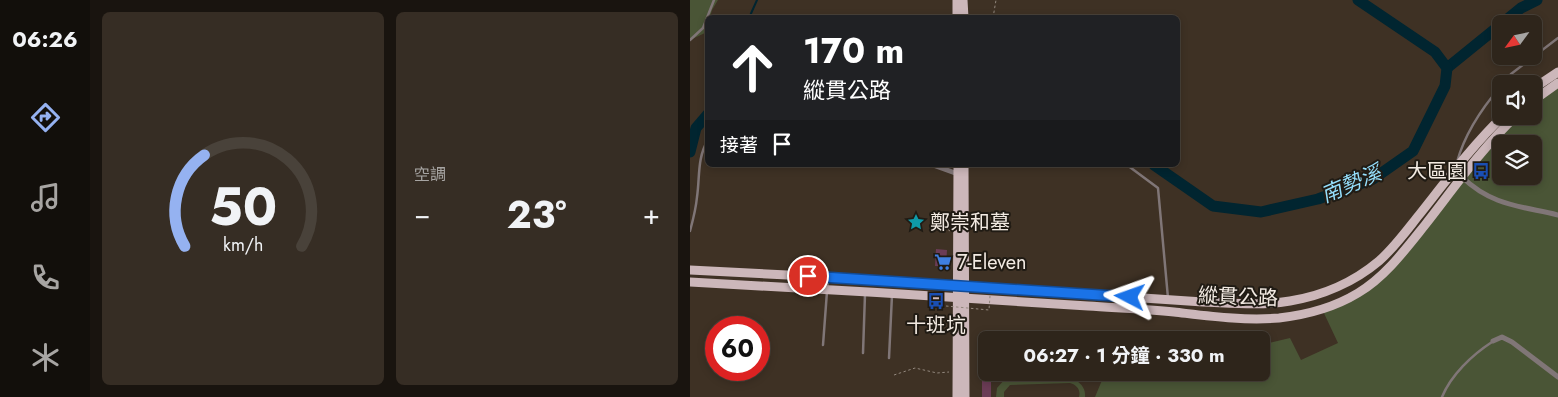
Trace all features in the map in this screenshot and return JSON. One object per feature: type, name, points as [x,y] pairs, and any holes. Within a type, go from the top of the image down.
[{"type":"main road","points":[[957,0],[957,15]]},
{"type":"main road","points":[[963,0],[964,15]]},
{"type":"main road","points":[[1542,83],[1558,72]]},
{"type":"main road","points":[[1542,94],[1558,83]]},
{"type":"main road","name":"縱貫公路","points":[[690,270],[828,276],[1203,302],[1273,303],[1317,294],[1343,284],[1379,261],[1472,149],[1495,125]]},
{"type":"main road","name":"縱貫公路","points":[[690,282],[961,297],[1246,319],[1280,318],[1320,309],[1359,293],[1386,270],[1406,249],[1462,177],[1507,125]]},
{"type":"main road","points":[[964,167],[961,223],[961,297],[965,397]]},
{"type":"main road","points":[[958,170],[962,197]]},
{"type":"main road","points":[[961,223],[958,234],[961,285]]},
{"type":"main road","points":[[957,397],[961,297]]},
{"type":"street","points":[[943,167],[958,170]]},
{"type":"street","points":[[1462,177],[1484,194],[1505,204],[1558,215]]},
{"type":"street","points":[[1493,341],[1502,337],[1512,342],[1558,377]]},
{"type":"lane","points":[[708,15],[714,0]]},
{"type":"lane","points":[[690,40],[703,28],[705,23]]},
{"type":"lane","points":[[1511,75],[1558,38]]},
{"type":"lane","points":[[1462,177],[1455,170],[1464,141],[1477,118],[1492,98]]},
{"type":"lane","points":[[690,231],[698,196],[699,162],[705,145]]},
{"type":"lane","points":[[1130,167],[1158,188],[1169,312]]},
{"type":"lane","points":[[823,345],[828,276]]},
{"type":"lane","points":[[863,353],[865,292]]},
{"type":"lane","points":[[889,358],[892,294]]},
{"type":"lane","points":[[1442,397],[1445,389],[1478,351],[1493,341]]},
{"type":"path","points":[[994,15],[996,0]]},
{"type":"path","points":[[932,218],[955,234],[958,234]]},
{"type":"path","points":[[946,306],[989,310],[991,282]]},
{"type":"path","points":[[894,375],[914,368],[937,373],[957,371]]},
{"type":"green space","points":[[690,0],[718,0],[711,15],[705,15],[705,33],[690,40]]},
{"type":"green space","points":[[1558,84],[1558,397],[1095,397],[1102,381],[1270,381],[1270,343],[1290,338],[1301,360],[1338,343],[1322,309],[1368,284],[1402,253],[1492,145],[1492,185],[1542,185],[1542,135],[1500,135],[1509,125],[1542,125],[1542,94]]},
{"type":"green space","points":[[1003,381],[1076,381],[1085,391],[1085,397],[1079,397],[1078,388],[1070,383],[1010,385],[1004,392],[1004,397],[996,397],[997,388]]},
{"type":"building","points":[[936,249],[947,250],[946,266],[935,266]]},
{"type":"building","points":[[982,381],[991,381],[991,397],[982,397]]},
{"type":"waterway","points":[[750,15],[757,0]]},
{"type":"waterway","name":"南勢溪","points":[[1157,167],[1213,206],[1261,212],[1318,199],[1373,179],[1413,151],[1445,86],[1447,68],[1435,52],[1358,0]]},
{"type":"waterway","points":[[1447,68],[1521,8],[1537,0]]},
{"type":"waterway","name":"南勢溪","points":[[690,152],[696,128],[705,118]]},
{"type":"place","name":"大區園","points":[[1481,171]]},
{"type":"place","name":"鄭崇和墓","points":[[916,222]]},
{"type":"place","name":"7-Eleven","points":[[943,262]]},
{"type":"place","name":"十班坑","points":[[936,301]]},
{"type":"route","points":[[808,276],[1130,297]]}]
